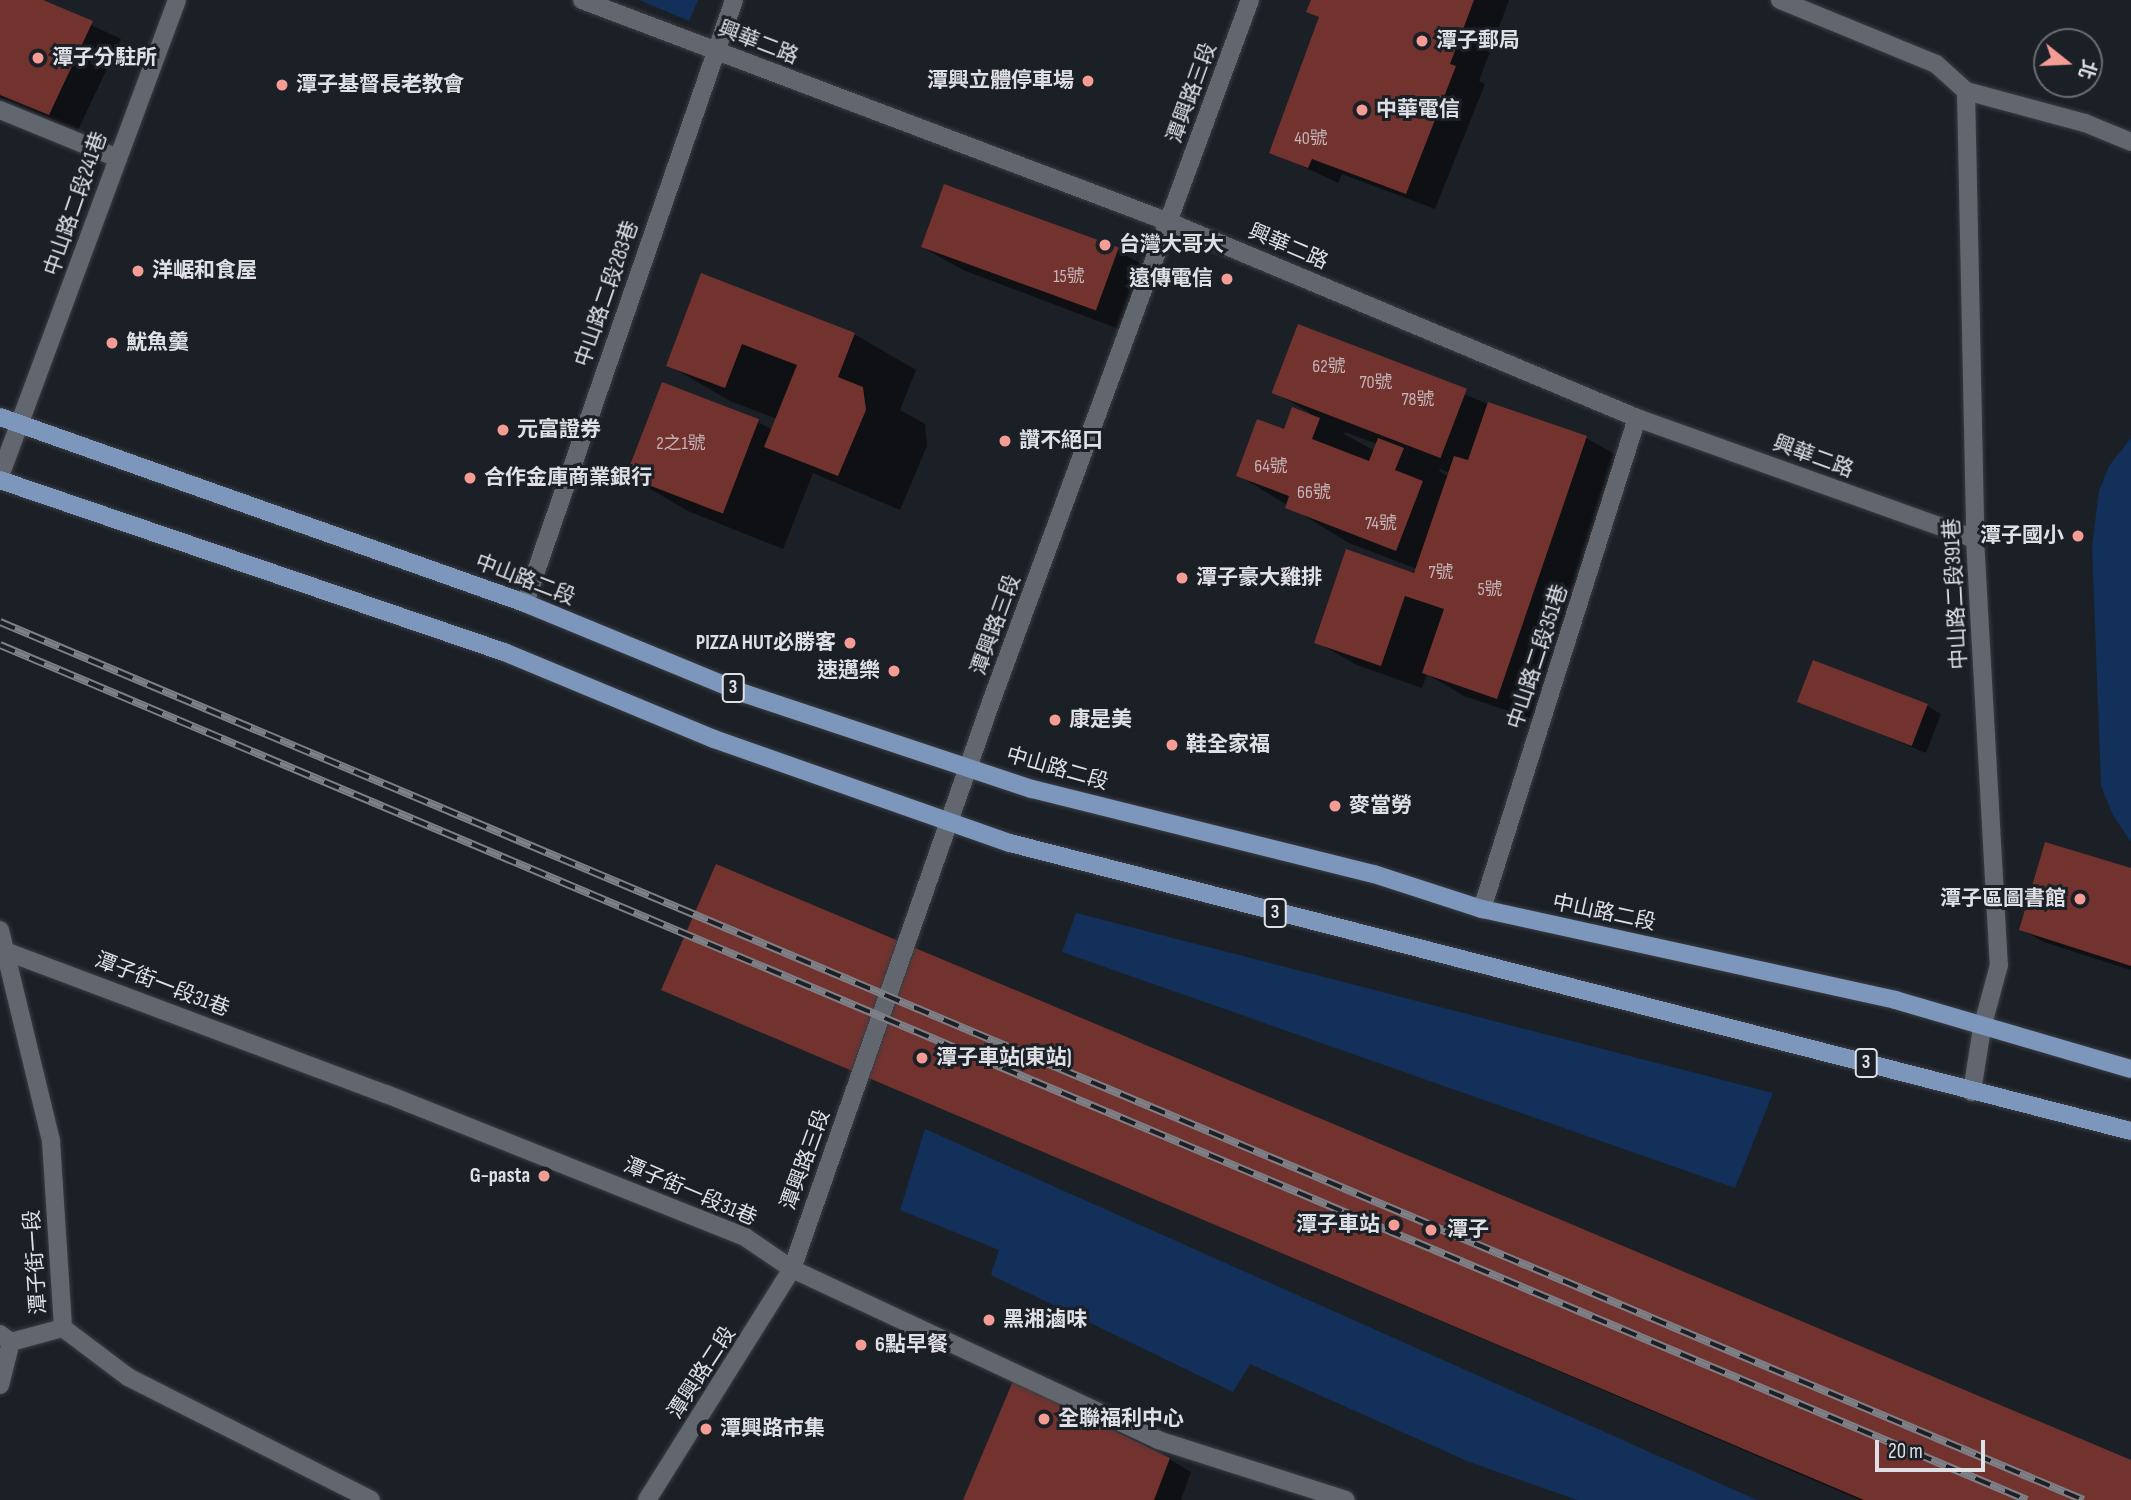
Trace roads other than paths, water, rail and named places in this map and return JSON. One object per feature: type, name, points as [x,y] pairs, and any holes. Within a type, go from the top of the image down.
[{"type":"main road","name":"中山路二段","points":[[0,417],[525,603],[747,694],[1032,789],[1374,874],[1482,909],[1895,1000],[1982,1028],[2131,1069]]},
{"type":"main road","name":"3","points":[[0,478],[504,652],[715,739],[951,824],[1382,941],[2131,1132]]},
{"type":"street","name":"中山路二段241巷","points":[[20,425],[115,157],[177,0]]},
{"type":"street","name":"中山路二段283巷","points":[[525,603],[734,0]]},
{"type":"street","name":"潭興路三段","points":[[792,1269],[970,767],[1250,0]]},
{"type":"street","points":[[1780,0],[1936,64],[1966,91],[2085,123],[2131,142]]},
{"type":"street","name":"興華二路","points":[[590,1],[715,51],[1169,222],[1637,418],[1975,539]]},
{"type":"street","name":"中山路二段391巷","points":[[1966,91],[1975,539],[1999,965],[1982,1028],[1972,1093]]},
{"type":"street","points":[[0,110],[115,157]]},
{"type":"street","name":"中山路二段351巷","points":[[1482,909],[1637,418]]},
{"type":"street","points":[[0,478],[20,425]]},
{"type":"street","name":"潭子街一段","points":[[0,930],[51,1141],[63,1328],[128,1377],[371,1500]]},
{"type":"street","name":"潭子街一段31巷","points":[[5,951],[386,1094],[732,1232],[792,1269],[1158,1440],[1346,1500]]},
{"type":"street","name":"潭興路二段","points":[[647,1500],[792,1269]]},
{"type":"street","points":[[0,1385],[5,1338],[63,1328]]},
{"type":"railway","points":[[0,622],[2084,1500]]},
{"type":"railway","points":[[0,645],[2027,1500]]},
{"type":"place","name":"潭子郵局","points":[[1422,41]]},
{"type":"place","name":"潭子分駐所","points":[[38,58]]},
{"type":"place","name":"潭興立體停車場","points":[[1088,81]]},
{"type":"place","name":"潭子基督長老教會","points":[[282,85]]},
{"type":"place","name":"中華電信","points":[[1362,110]]},
{"type":"place","name":"台灣大哥大","points":[[1105,245]]},
{"type":"place","name":"洋崌和食屋","points":[[138,271]]},
{"type":"place","name":"遠傳電信","points":[[1227,279]]},
{"type":"place","name":"魷魚羹","points":[[112,343]]},
{"type":"place","name":"元富證券","points":[[503,430]]},
{"type":"place","name":"讚不絕口","points":[[1005,441]]},
{"type":"place","name":"合作金庫商業銀行","points":[[470,478]]},
{"type":"place","name":"潭子國小","points":[[2078,536]]},
{"type":"place","name":"潭子豪大雞排","points":[[1182,578]]},
{"type":"place","name":"PIZZA HUT必勝客","points":[[850,643]]},
{"type":"place","name":"速邁樂","points":[[894,671]]},
{"type":"place","name":"康是美","points":[[1055,720]]},
{"type":"place","name":"鞋全家福","points":[[1172,745]]},
{"type":"place","name":"麥當勞","points":[[1335,806]]},
{"type":"place","name":"潭子區圖書館","points":[[2080,899]]},
{"type":"place","name":"潭子車站(東站)","points":[[922,1058]]},
{"type":"place","name":"G-pasta","points":[[544,1176]]},
{"type":"place","name":"潭子車站","points":[[1394,1225]]},
{"type":"place","name":"潭子","points":[[1431,1230]]},
{"type":"place","name":"黑湘滷味","points":[[989,1320]]},
{"type":"place","name":"6點早餐","points":[[861,1345]]},
{"type":"place","name":"全聯福利中心","points":[[1044,1419]]},
{"type":"place","name":"潭興路市集","points":[[706,1429]]}]
